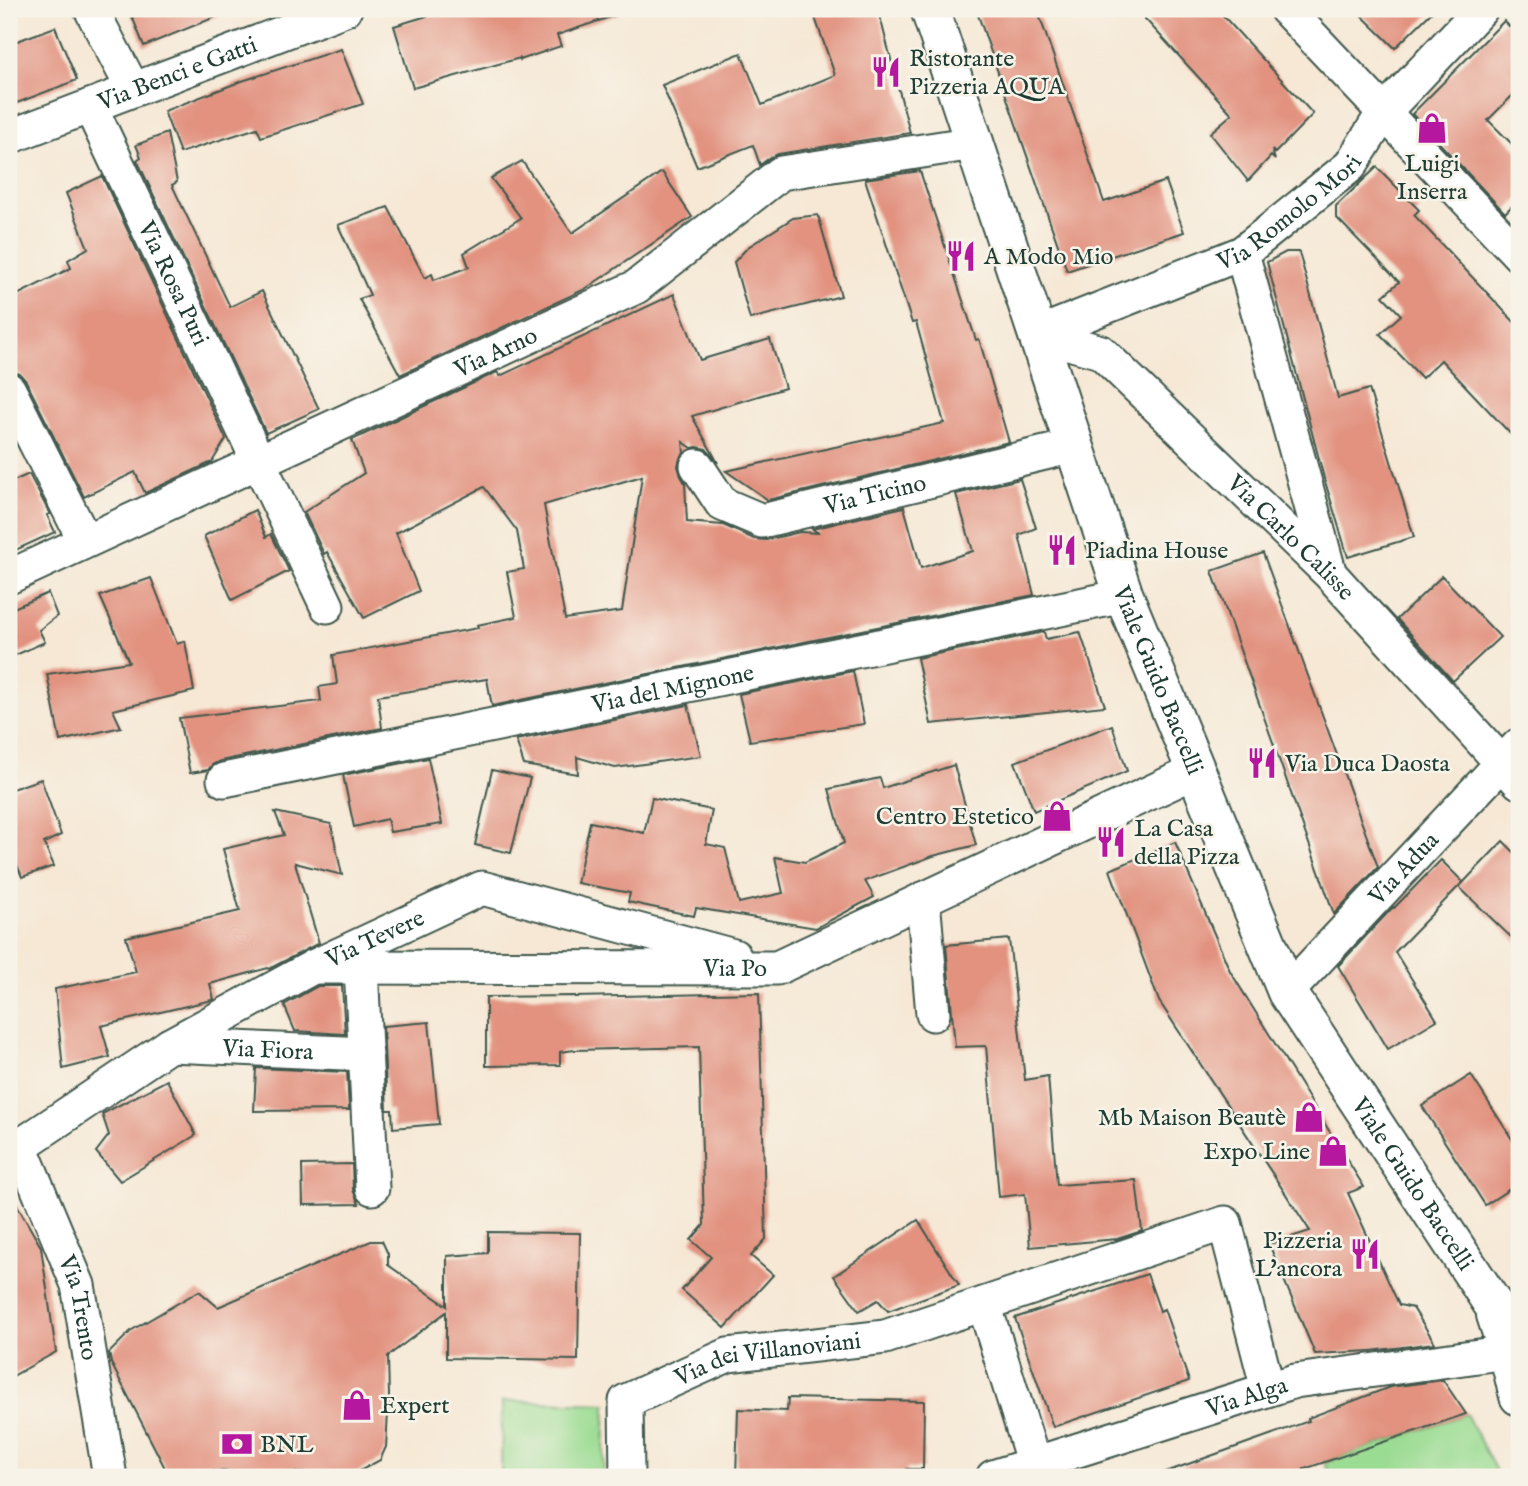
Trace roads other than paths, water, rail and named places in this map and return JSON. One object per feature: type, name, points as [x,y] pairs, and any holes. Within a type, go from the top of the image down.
[{"type":"main road","name":"Viale Guido Baccelli","points":[[930,9],[1124,596],[1287,992],[1492,1303],[1514,1345],[1519,1396]]},
{"type":"street","points":[[90,9],[133,89]]},
{"type":"street","name":"Via Benci e Gatti","points":[[9,137],[345,9]]},
{"type":"street","points":[[1286,9],[1519,255]]},
{"type":"street","name":"Via Romolo Mori","points":[[1037,334],[1242,253],[1350,166],[1384,111],[1481,9]]},
{"type":"street","name":"Via Rosa Puri","points":[[90,106],[327,606]]},
{"type":"street","name":"Via Arno","points":[[9,577],[636,287],[781,173],[974,144]]},
{"type":"street","points":[[1242,253],[1330,573]]},
{"type":"street","name":"Via Carlo Calisse","points":[[1037,334],[1101,352],[1330,573],[1513,763]]},
{"type":"street","points":[[9,390],[85,541]]},
{"type":"street","name":"Via Ticino","points":[[697,466],[722,504],[762,521],[1074,446]]},
{"type":"street","name":"Via del Mignone","points":[[224,780],[1124,596]]},
{"type":"street","name":"Via Adua","points":[[1287,992],[1513,763]]},
{"type":"street","name":"Via Po","points":[[313,967],[776,968],[1196,771]]},
{"type":"street","name":"Via Tevere","points":[[14,1149],[170,1045],[313,967],[482,888],[776,968]]},
{"type":"street","points":[[923,899],[933,1014]]},
{"type":"street","points":[[361,967],[372,1188]]},
{"type":"street","name":"Via Fiora","points":[[170,1045],[366,1054]]},
{"type":"street","name":"Via Trento","points":[[14,1149],[78,1285],[110,1477]]},
{"type":"street","name":"Via dei Villanoviani","points":[[627,1477],[626,1401],[728,1355],[885,1337],[1225,1223],[1268,1389]]},
{"type":"street","points":[[984,1304],[1034,1464]]},
{"type":"street","name":"Via Alga","points":[[993,1477],[1295,1381],[1514,1345]]},
{"type":"place","name":"Ristorante Pizzeria AQUA","points":[[886,72]]},
{"type":"place","name":"Luigi Inserra","points":[[1432,128]]},
{"type":"place","name":"A Modo Mio","points":[[961,256]]},
{"type":"place","name":"Piadina House","points":[[1062,550]]},
{"type":"place","name":"Via Duca Daosta","points":[[1262,763]]},
{"type":"place","name":"Centro Estetico","points":[[1057,816]]},
{"type":"place","name":"La Casa della Pizza","points":[[1111,842]]},
{"type":"place","name":"Mb Maison Beautè","points":[[1309,1117]]},
{"type":"place","name":"Expo Line","points":[[1333,1151]]},
{"type":"place","name":"Pizzeria L'ancora","points":[[1365,1254]]},
{"type":"place","name":"Expert","points":[[357,1405]]},
{"type":"place","name":"BNL","points":[[237,1444]]}]
